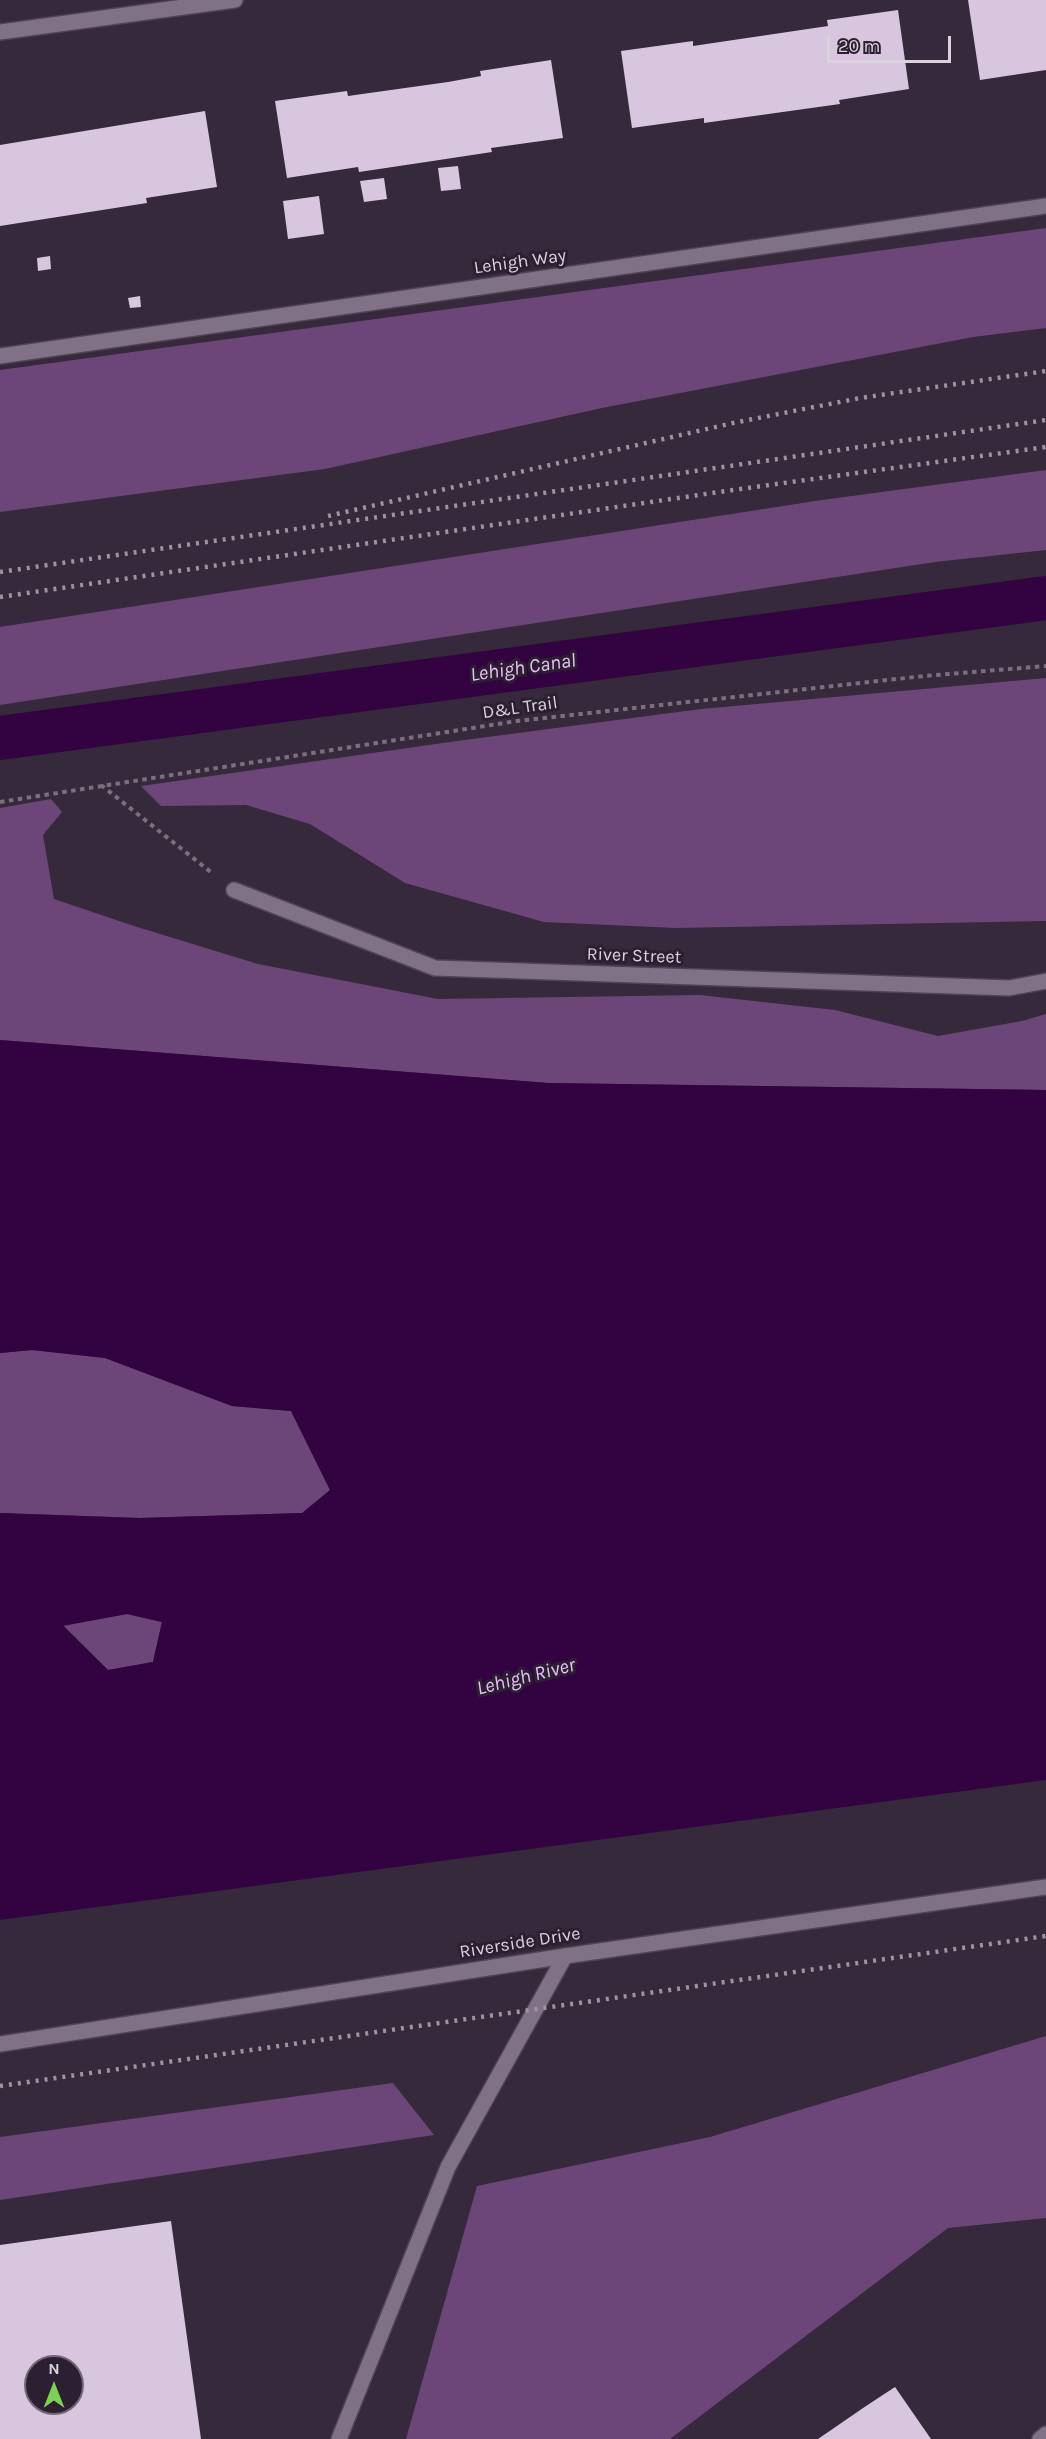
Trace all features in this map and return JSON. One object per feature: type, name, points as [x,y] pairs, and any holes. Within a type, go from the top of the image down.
[{"type":"street","points":[[0,32],[235,0]]},
{"type":"street","name":"Lehigh Way","points":[[0,356],[1046,206]]},
{"type":"street","name":"River Street","points":[[234,890],[435,968],[1009,988],[1046,981]]},
{"type":"street","name":"Riverside Drive","points":[[0,2044],[565,1956],[1046,1887]]},
{"type":"street","points":[[339,2439],[448,2167],[565,1956]]},
{"type":"street","points":[[1040,2439],[1046,2434]]},
{"type":"path","name":"D&L Trail","points":[[0,802],[517,721],[924,676],[1046,666]]},
{"type":"path","points":[[101,785],[234,890]]},
{"type":"shaded area","points":[[1046,228],[1046,328],[973,337],[602,408],[325,469],[0,512],[0,370]]},
{"type":"shaded area","points":[[1046,470],[1046,550],[935,562],[0,705],[0,627],[822,500]]},
{"type":"shaded area","points":[[1046,678],[1046,921],[676,928],[544,922],[405,883],[310,824],[246,805],[161,806],[141,786],[701,709]]},
{"type":"shaded area","points":[[51,799],[62,812],[43,835],[54,899],[258,964],[438,999],[700,995],[835,1010],[938,1036],[1022,1021],[1046,1014],[1046,1090],[548,1083],[0,1040],[0,808]]},
{"type":"shaded area","points":[[32,1350],[105,1358],[232,1406],[291,1411],[330,1490],[303,1513],[139,1518],[0,1513],[0,1353]]},
{"type":"shaded area","points":[[127,1614],[162,1622],[153,1662],[108,1670],[63,1625]]},
{"type":"shaded area","points":[[1046,2036],[1046,2218],[948,2228],[670,2439],[406,2439],[477,2186],[710,2137]]},
{"type":"shaded area","points":[[393,2083],[434,2135],[0,2200],[0,2137]]},
{"type":"water","name":"Lehigh River","points":[[0,1040],[548,1083],[1046,1090],[1046,1780],[0,1920],[0,1513],[139,1518],[302,1513],[330,1490],[291,1411],[232,1406],[105,1358],[32,1350],[0,1353]],"holes":[[[127,1614],[162,1622],[153,1662],[108,1670],[63,1626]]]},
{"type":"building","points":[[968,0],[1046,0],[1046,70],[980,80]]},
{"type":"building","points":[[898,10],[909,89],[839,100],[840,104],[704,123],[704,118],[632,128],[621,51],[693,41],[693,46],[828,26],[827,20]]},
{"type":"building","points":[[551,60],[563,138],[491,148],[492,152],[359,172],[358,167],[287,178],[275,101],[347,91],[348,96],[448,82],[481,76],[480,71]]},
{"type":"building","points":[[205,111],[217,187],[146,198],[147,203],[0,226],[0,145]]},
{"type":"building","points":[[458,166],[461,189],[441,191],[438,168]]},
{"type":"building","points":[[384,178],[387,199],[364,202],[360,181]]},
{"type":"building","points":[[319,196],[324,234],[288,239],[283,201]]},
{"type":"building","points":[[50,256],[51,269],[38,271],[37,258]]},
{"type":"building","points":[[140,296],[141,307],[130,308],[128,298]]},
{"type":"building","points":[[171,2221],[201,2439],[0,2439],[0,2245]]},
{"type":"building","points":[[895,2387],[931,2439],[818,2439],[866,2406]]},
{"type":"waterway","name":"Lehigh Canal","points":[[0,738],[1046,598]]},
{"type":"railway","points":[[328,516],[733,423],[860,398],[1046,371]]},
{"type":"railway","points":[[0,572],[1046,420]]},
{"type":"railway","points":[[0,597],[733,490],[1046,447]]},
{"type":"railway","points":[[0,2086],[1046,1936]]}]
